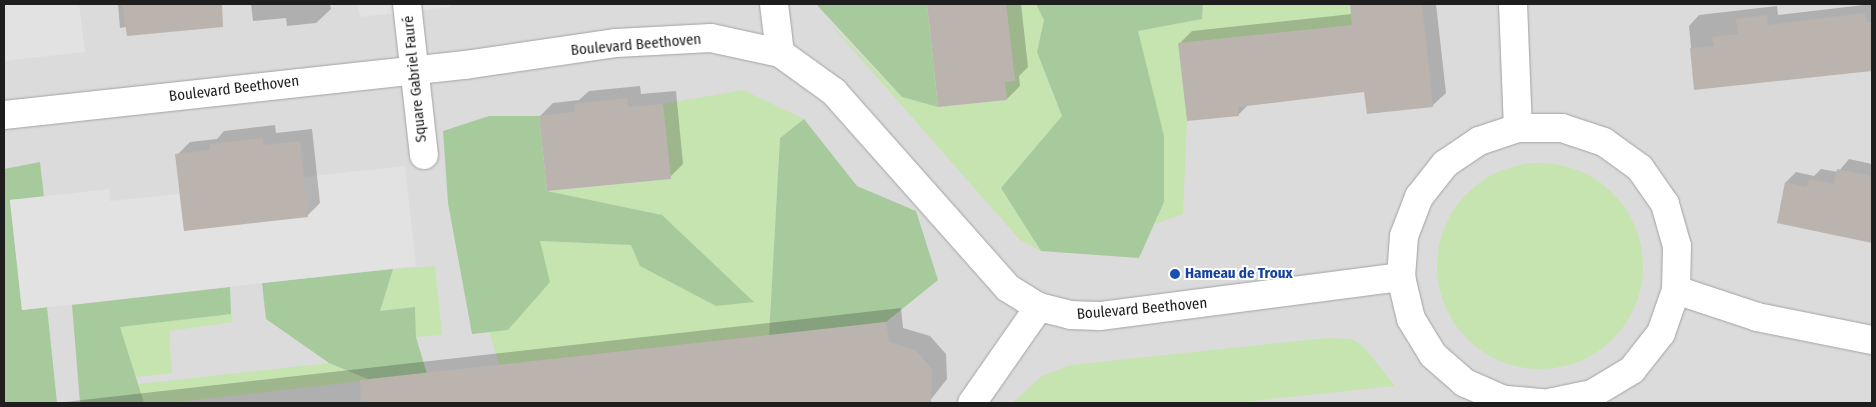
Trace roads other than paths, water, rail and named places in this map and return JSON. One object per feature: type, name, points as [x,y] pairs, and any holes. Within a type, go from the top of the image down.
[{"type":"street","name":"Square Gabriel Fauré","points":[[407,4],[424,155]]},
{"type":"street","points":[[774,4],[780,53]]},
{"type":"street","points":[[1513,4],[1518,128]]},
{"type":"street","name":"Boulevard Beethoven","points":[[4,116],[413,70],[616,43],[712,38],[780,53],[834,92],[1008,288],[1039,307],[1070,315],[1100,316],[1401,277]]},
{"type":"street","points":[[1541,403],[1504,400],[1465,383],[1433,355],[1412,318],[1401,277],[1404,236],[1419,197],[1439,171],[1479,141],[1518,128],[1570,131],[1604,142],[1640,168],[1664,204],[1675,237],[1676,290],[1661,333],[1632,370],[1592,394],[1548,403]]},
{"type":"street","points":[[1676,290],[1757,317],[1872,340]]},
{"type":"street","points":[[972,403],[1039,307]]},
{"type":"place","name":"Hameau de Troux","points":[[1175,274]]}]
